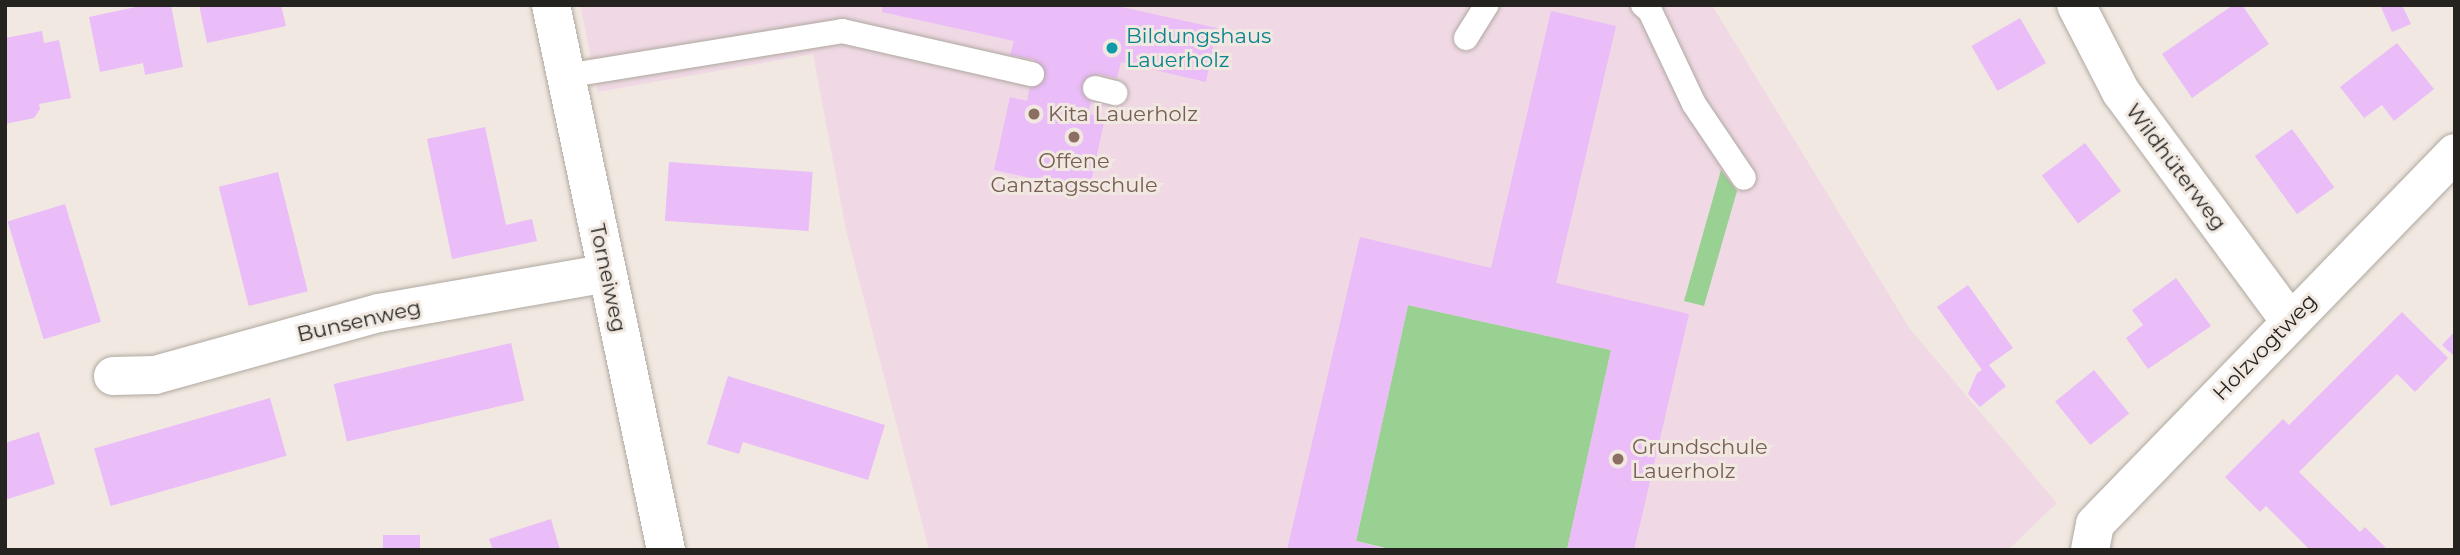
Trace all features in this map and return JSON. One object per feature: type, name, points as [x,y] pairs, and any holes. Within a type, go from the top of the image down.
[{"type":"street","name":"Torneiweg","points":[[551,5],[666,550]]},
{"type":"street","name":"Wildhüterweg","points":[[2076,5],[2121,92],[2290,321]]},
{"type":"street","name":"Holzvogtweg","points":[[2090,549],[2095,524],[2455,153]]},
{"type":"street","name":"Bunsenweg","points":[[113,376],[155,375],[379,313],[608,273]]},
{"type":"lane","points":[[1466,38],[1487,5]]},
{"type":"lane","points":[[1643,5],[1650,11],[1695,104],[1744,178]]},
{"type":"lane","points":[[565,76],[842,31],[1032,74]]},
{"type":"shaded area","points":[[580,5],[1712,5],[1910,329],[2057,503],[2008,550],[929,550],[846,230],[813,54],[598,92]]},
{"type":"green space","points":[[1721,170],[1737,191],[1704,306],[1684,301]]},
{"type":"green space","points":[[1408,305],[1611,350],[1567,550],[1394,550],[1356,541]]},
{"type":"building","points":[[145,5],[171,5],[183,67],[145,75],[143,63],[100,72],[89,17]]},
{"type":"building","points":[[199,5],[281,5],[286,26],[207,43]]},
{"type":"building","points":[[883,5],[1113,5],[1217,28],[1206,82],[1121,62],[1117,78],[1098,74],[1088,114],[1105,118],[1089,191],[994,170],[1010,97],[1027,101],[1035,60],[1010,55],[1014,41],[882,12]]},
{"type":"building","points":[[2233,5],[2242,5],[2269,44],[2192,98],[2162,54]]},
{"type":"building","points":[[2380,5],[2402,5],[2411,24],[2392,32]]},
{"type":"building","points":[[1551,11],[1616,26],[1556,283],[1689,314],[1634,550],[1567,550],[1611,350],[1408,305],[1356,541],[1388,550],[1287,550],[1360,237],[1491,268]]},
{"type":"building","points":[[2020,18],[2046,63],[1998,91],[1972,46]]},
{"type":"building","points":[[42,31],[44,43],[59,40],[71,98],[39,104],[40,109],[34,118],[5,124],[5,38]]},
{"type":"building","points":[[2397,43],[2434,89],[2394,121],[2382,105],[2364,118],[2340,87]]},
{"type":"building","points":[[485,127],[506,225],[532,219],[537,241],[452,259],[427,139]]},
{"type":"building","points":[[2292,129],[2334,187],[2297,214],[2255,156]]},
{"type":"building","points":[[2085,143],[2121,191],[2078,223],[2042,175]]},
{"type":"building","points":[[669,162],[813,172],[809,231],[665,221]]},
{"type":"building","points":[[278,172],[308,291],[249,306],[219,187]]},
{"type":"building","points":[[65,204],[101,322],[44,339],[8,222]]},
{"type":"building","points":[[2176,278],[2211,326],[2148,369],[2126,338],[2143,325],[2132,310]]},
{"type":"building","points":[[1968,285],[2013,348],[1989,365],[2006,386],[1980,407],[1968,394],[1977,373],[1982,370],[1937,307]]},
{"type":"building","points":[[2402,312],[2448,358],[2415,392],[2397,374],[2299,472],[2360,532],[2365,527],[2388,550],[2310,550],[2266,506],[2260,512],[2225,477],[2283,419],[2289,425]]},
{"type":"building","points":[[2455,331],[2455,357],[2442,345]]},
{"type":"building","points":[[511,343],[524,400],[347,441],[334,384]]},
{"type":"building","points":[[2094,370],[2129,414],[2090,445],[2055,401]]},
{"type":"building","points":[[728,376],[885,425],[868,480],[743,442],[739,454],[707,444]]},
{"type":"building","points":[[270,398],[287,456],[111,506],[94,448]]},
{"type":"building","points":[[39,432],[55,484],[5,500],[5,443]]},
{"type":"building","points":[[551,519],[560,550],[493,550],[489,539]]},
{"type":"building","points":[[383,535],[420,535],[420,550],[383,550]]},
{"type":"place","name":"Bildungshaus Lauerholz","points":[[1112,48]]},
{"type":"place","name":"Kita Lauerholz","points":[[1034,114]]},
{"type":"place","name":"Offene Ganztagsschule","points":[[1074,137]]},
{"type":"place","name":"Grundschule Lauerholz","points":[[1618,459]]}]
